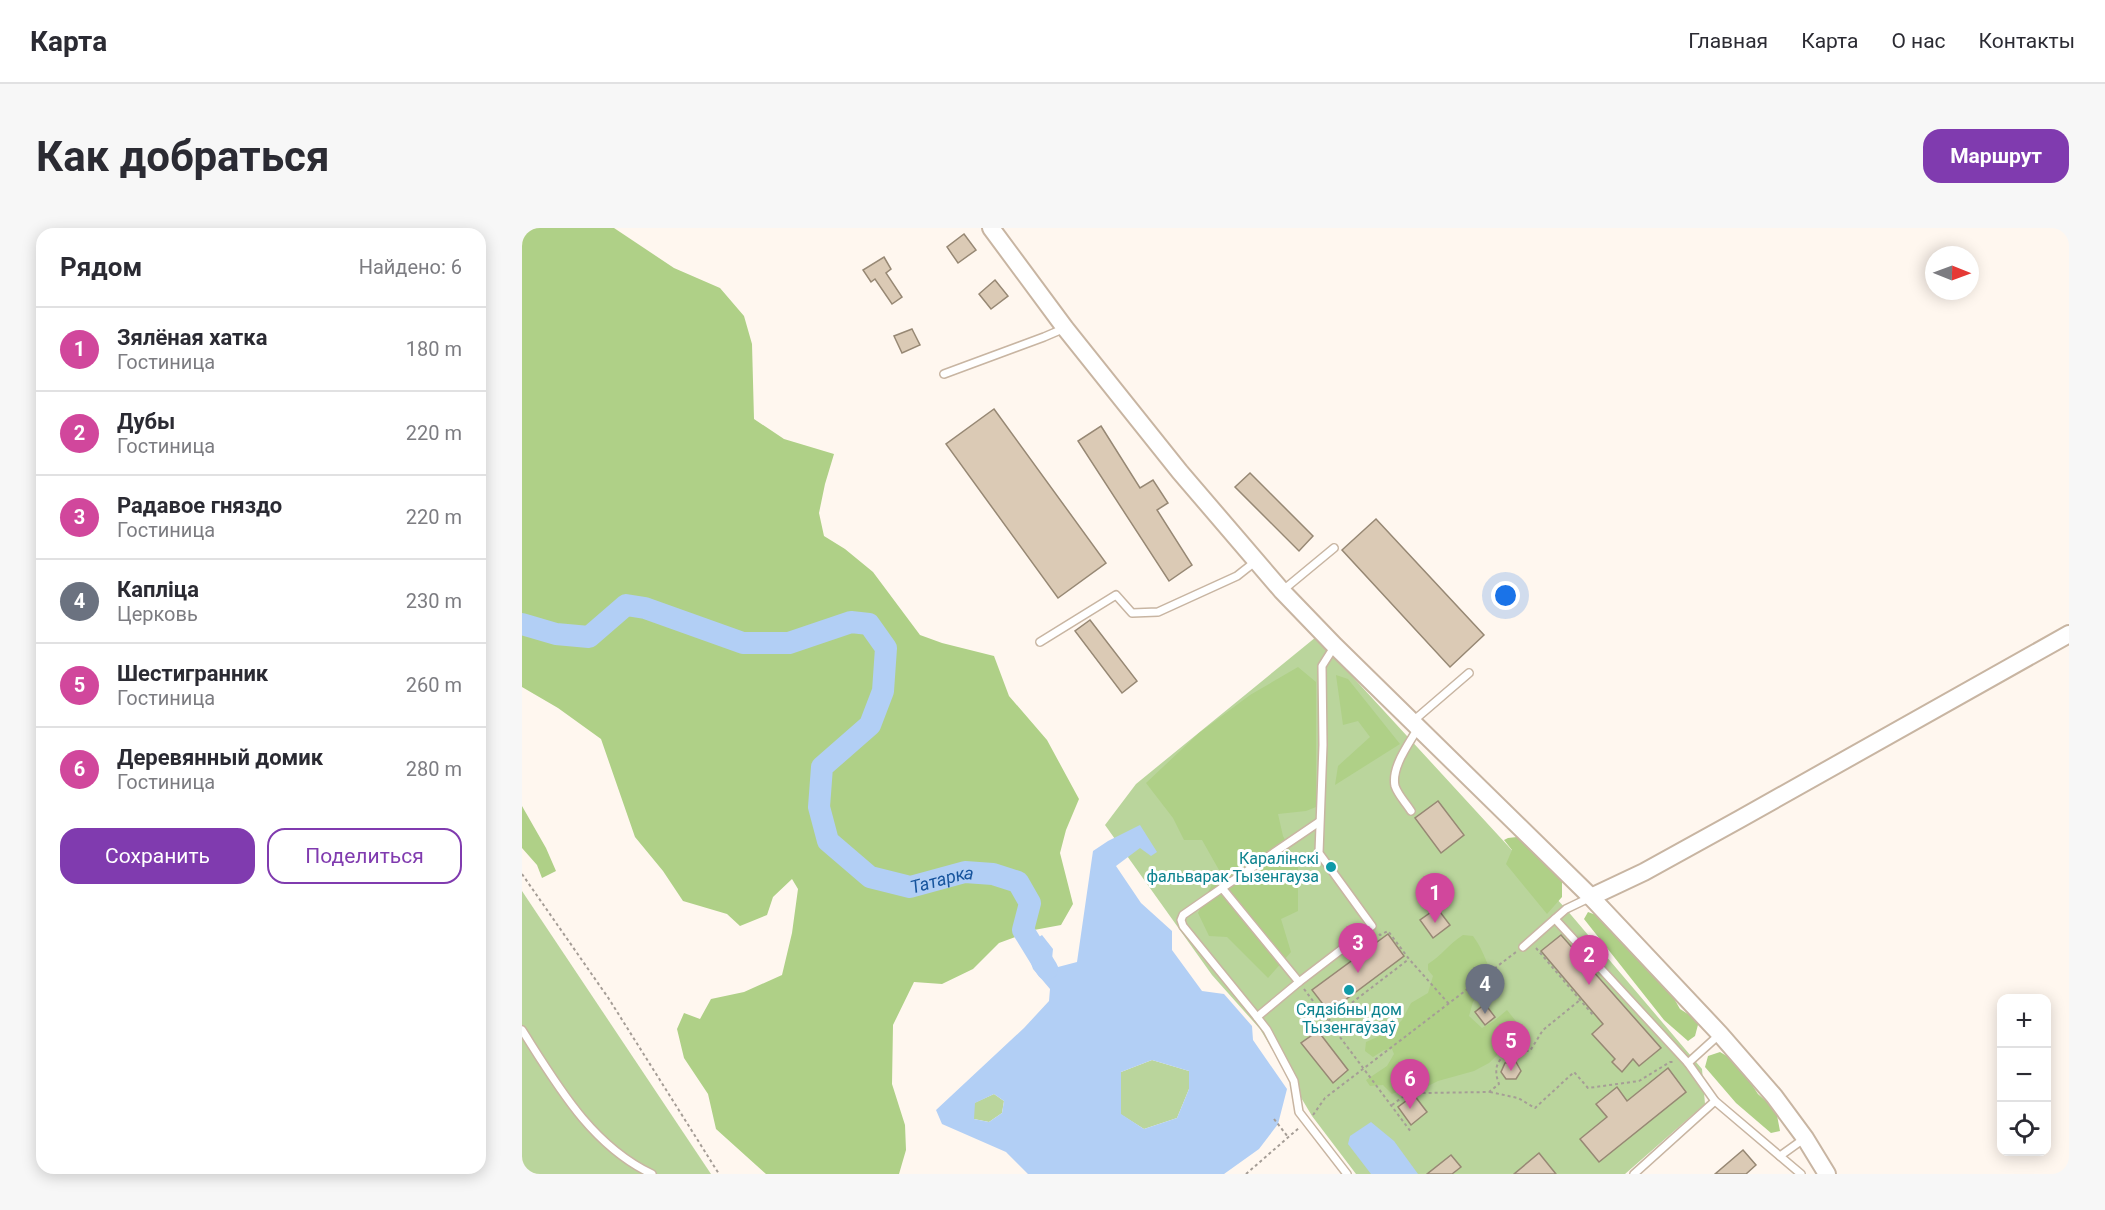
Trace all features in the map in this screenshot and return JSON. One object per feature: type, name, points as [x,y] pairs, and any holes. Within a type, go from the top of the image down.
[{"type":"street","points":[[991,228],[1065,328],[1180,472],[1282,591],[1591,897],[1720,1034],[1774,1096],[1805,1138],[1827,1174]]},
{"type":"street","points":[[1591,897],[1644,872],[2069,634]]},
{"type":"lane","points":[[944,374],[1065,328]]},
{"type":"lane","points":[[1282,591],[1334,548]]},
{"type":"lane","points":[[1040,642],[1116,595],[1132,613],[1158,612],[1237,576],[1256,561]]},
{"type":"lane","points":[[1257,1017],[1372,926],[1319,853],[1323,745],[1322,666],[1335,646]]},
{"type":"lane","points":[[1412,811],[1399,794],[1395,779],[1415,725],[1469,673]]},
{"type":"lane","points":[[1319,822],[1183,915],[1181,920],[1183,926],[1267,1030],[1294,1081],[1299,1112],[1347,1174]]},
{"type":"lane","points":[[1222,888],[1299,982]]},
{"type":"lane","points":[[1523,947],[1566,909],[1591,897]]},
{"type":"lane","points":[[1555,919],[1688,1063],[1715,1101],[1801,1174]]},
{"type":"lane","points":[[522,1030],[586,1124],[614,1151],[652,1174]]},
{"type":"lane","points":[[1688,1063],[1720,1034]]},
{"type":"lane","points":[[1634,1174],[1715,1101]]},
{"type":"lane","points":[[1780,1156],[1805,1138]]},
{"type":"path","points":[[522,874],[609,999],[719,1174]]},
{"type":"path","points":[[1372,926],[1380,935],[1388,932],[1449,1004]]},
{"type":"path","points":[[1530,941],[1593,1015]]},
{"type":"path","points":[[1246,1174],[1306,1122],[1326,1098],[1523,947]]},
{"type":"path","points":[[1328,1021],[1409,959]]},
{"type":"path","points":[[1299,982],[1411,1132]]},
{"type":"path","points":[[1489,1092],[1498,1084],[1498,1064],[1505,1055],[1514,1051],[1530,1051],[1543,1030],[1580,1000]]},
{"type":"path","points":[[1392,1105],[1412,1090],[1424,1093],[1489,1092],[1518,1098],[1535,1108],[1574,1072],[1588,1088],[1640,1081],[1670,1062],[1688,1063]]},
{"type":"path","points":[[1274,1119],[1288,1137]]},
{"type":"green space","points":[[522,228],[614,228],[674,268],[720,288],[744,316],[752,344],[754,419],[784,439],[834,454],[819,513],[824,536],[845,549],[873,572],[920,635],[994,656],[1009,696],[1047,740],[1079,799],[1066,830],[1060,853],[1073,904],[1061,925],[1034,930],[999,943],[973,969],[942,984],[914,982],[893,1025],[892,1084],[905,1125],[906,1150],[899,1174],[766,1174],[716,1129],[708,1094],[684,1058],[677,1029],[684,1013],[700,1019],[711,999],[744,992],[782,975],[792,933],[798,889],[792,879],[773,897],[767,915],[740,926],[727,914],[683,901],[663,871],[635,837],[601,739],[558,708],[522,687]]},
{"type":"green space","name":"Каралінскі фальварак Тызенгауза","points":[[1316,637],[1566,909],[1702,1069],[1705,1104],[1625,1174],[1356,1174],[1312,1116],[1260,1029],[1212,975],[1105,825],[1136,784]]},
{"type":"green space","points":[[1298,667],[1316,682],[1316,807],[1306,811],[1278,814],[1283,836],[1298,865],[1298,911],[1281,919],[1291,952],[1268,978],[1227,937],[1209,936],[1198,913],[1219,870],[1202,840],[1184,840],[1173,818],[1146,783],[1199,733],[1250,695]]},
{"type":"green space","points":[[1336,675],[1348,679],[1400,744],[1335,785],[1338,766],[1370,737],[1358,721],[1343,725]]},
{"type":"green space","points":[[522,806],[556,871],[542,878],[537,865],[522,848]]},
{"type":"green space","points":[[1517,837],[1562,880],[1562,897],[1547,914],[1506,864],[1512,850],[1504,840]]},
{"type":"green space","points":[[522,891],[711,1174],[522,1174]]},
{"type":"green space","points":[[1588,912],[1596,915],[1617,931],[1663,979],[1680,1009],[1699,1021],[1695,1036],[1688,1041],[1664,1020],[1584,919]]},
{"type":"green space","points":[[1463,935],[1473,936],[1497,983],[1492,991],[1479,992],[1469,1016],[1482,1028],[1507,1010],[1519,1025],[1514,1039],[1489,1063],[1474,1071],[1438,1081],[1426,1087],[1410,1086],[1392,1094],[1383,1085],[1370,1086],[1366,1080],[1387,1066],[1394,1054],[1392,1049],[1384,1050],[1373,1057],[1365,1051],[1366,1042],[1391,1031],[1402,1020],[1411,1003],[1428,993],[1433,976],[1428,970],[1428,964]]},
{"type":"green space","points":[[1720,1052],[1737,1062],[1758,1094],[1776,1110],[1780,1131],[1771,1133],[1736,1103],[1705,1067],[1708,1056]]},
{"type":"green space","points":[[1152,1060],[1189,1071],[1189,1089],[1177,1118],[1144,1129],[1120,1114],[1121,1072]]},
{"type":"green space","points":[[994,1094],[1004,1101],[1002,1113],[989,1122],[974,1119],[974,1103]]},
{"type":"water","points":[[1140,825],[1157,852],[1151,856],[1140,848],[1116,866],[1141,903],[1172,931],[1172,950],[1202,991],[1224,994],[1252,1026],[1253,1040],[1287,1089],[1278,1124],[1259,1149],[1224,1174],[1028,1174],[1006,1152],[942,1124],[936,1110],[1024,1028],[1049,1001],[1050,989],[1033,969],[1025,946],[1042,935],[1053,949],[1052,959],[1058,967],[1077,962],[1093,851]],"holes":[[[1152,1060],[1189,1071],[1189,1089],[1177,1118],[1144,1129],[1121,1114],[1121,1072]],[[994,1094],[1004,1101],[1002,1113],[989,1122],[974,1119],[975,1103]]]},
{"type":"water","points":[[1371,1122],[1394,1141],[1418,1174],[1371,1174],[1348,1144],[1350,1136]]},
{"type":"building","points":[[964,234],[976,250],[958,263],[947,247]]},
{"type":"building","points":[[884,257],[891,269],[886,273],[902,297],[892,304],[875,279],[871,282],[863,270]]},
{"type":"building","points":[[995,280],[1008,296],[991,309],[979,294]]},
{"type":"building","points":[[912,329],[920,345],[902,353],[894,336]]},
{"type":"building","points":[[994,409],[1106,563],[1058,598],[946,444]]},
{"type":"building","points":[[1101,426],[1140,488],[1153,480],[1168,503],[1157,510],[1192,565],[1169,581],[1078,441]]},
{"type":"building","points":[[1250,473],[1313,536],[1299,551],[1235,487]]},
{"type":"building","points":[[1376,519],[1484,635],[1450,667],[1342,550]]},
{"type":"building","points":[[1090,620],[1137,681],[1122,693],[1075,631]]},
{"type":"building","points":[[1438,801],[1464,835],[1441,853],[1415,818]]},
{"type":"building","points":[[1437,908],[1450,925],[1433,938],[1420,920]]},
{"type":"building","points":[[1388,934],[1404,956],[1329,1012],[1312,990]]},
{"type":"building","points":[[1561,935],[1661,1048],[1639,1066],[1633,1059],[1622,1072],[1612,1062],[1615,1059],[1592,1034],[1603,1024],[1541,951]]},
{"type":"building","points":[[1485,1004],[1495,1017],[1485,1025],[1475,1012]]},
{"type":"building","points":[[1318,1031],[1348,1070],[1333,1083],[1301,1043]]},
{"type":"building","points":[[1516,1062],[1521,1071],[1516,1079],[1506,1079],[1501,1072],[1505,1063]]},
{"type":"building","points":[[1668,1068],[1686,1092],[1599,1162],[1580,1139],[1607,1117],[1596,1104],[1617,1087],[1627,1101]]},
{"type":"building","points":[[1414,1095],[1427,1112],[1411,1125],[1398,1107]]},
{"type":"building","points":[[1743,1150],[1756,1165],[1746,1174],[1715,1174]]},
{"type":"building","points":[[1539,1153],[1556,1174],[1514,1174]]},
{"type":"building","points":[[1451,1155],[1461,1167],[1452,1174],[1427,1174]]},
{"type":"waterway","name":"Татарка","points":[[522,624],[556,634],[589,637],[626,605],[645,608],[743,643],[789,643],[851,622],[869,624],[886,648],[883,691],[870,725],[822,767],[819,807],[828,841],[870,877],[910,887],[965,872],[993,874],[1018,882],[1030,903],[1023,930],[1047,969]]},
{"type":"place","name":"Каралінскі фальварак Тызенгауза","points":[[1331,867]]},
{"type":"place","name":"Зялёная хатка","points":[[1435,923]]},
{"type":"place","name":"Радавое гняздо","points":[[1358,973]]},
{"type":"place","name":"Дубы","points":[[1589,985]]},
{"type":"place","name":"Сядзібны дом Тызенгаўзаў","points":[[1349,990]]},
{"type":"place","name":"Капліца","points":[[1485,1014]]},
{"type":"place","name":"Шестигранник","points":[[1511,1071]]},
{"type":"place","name":"Деревянный домик","points":[[1410,1109]]}]
